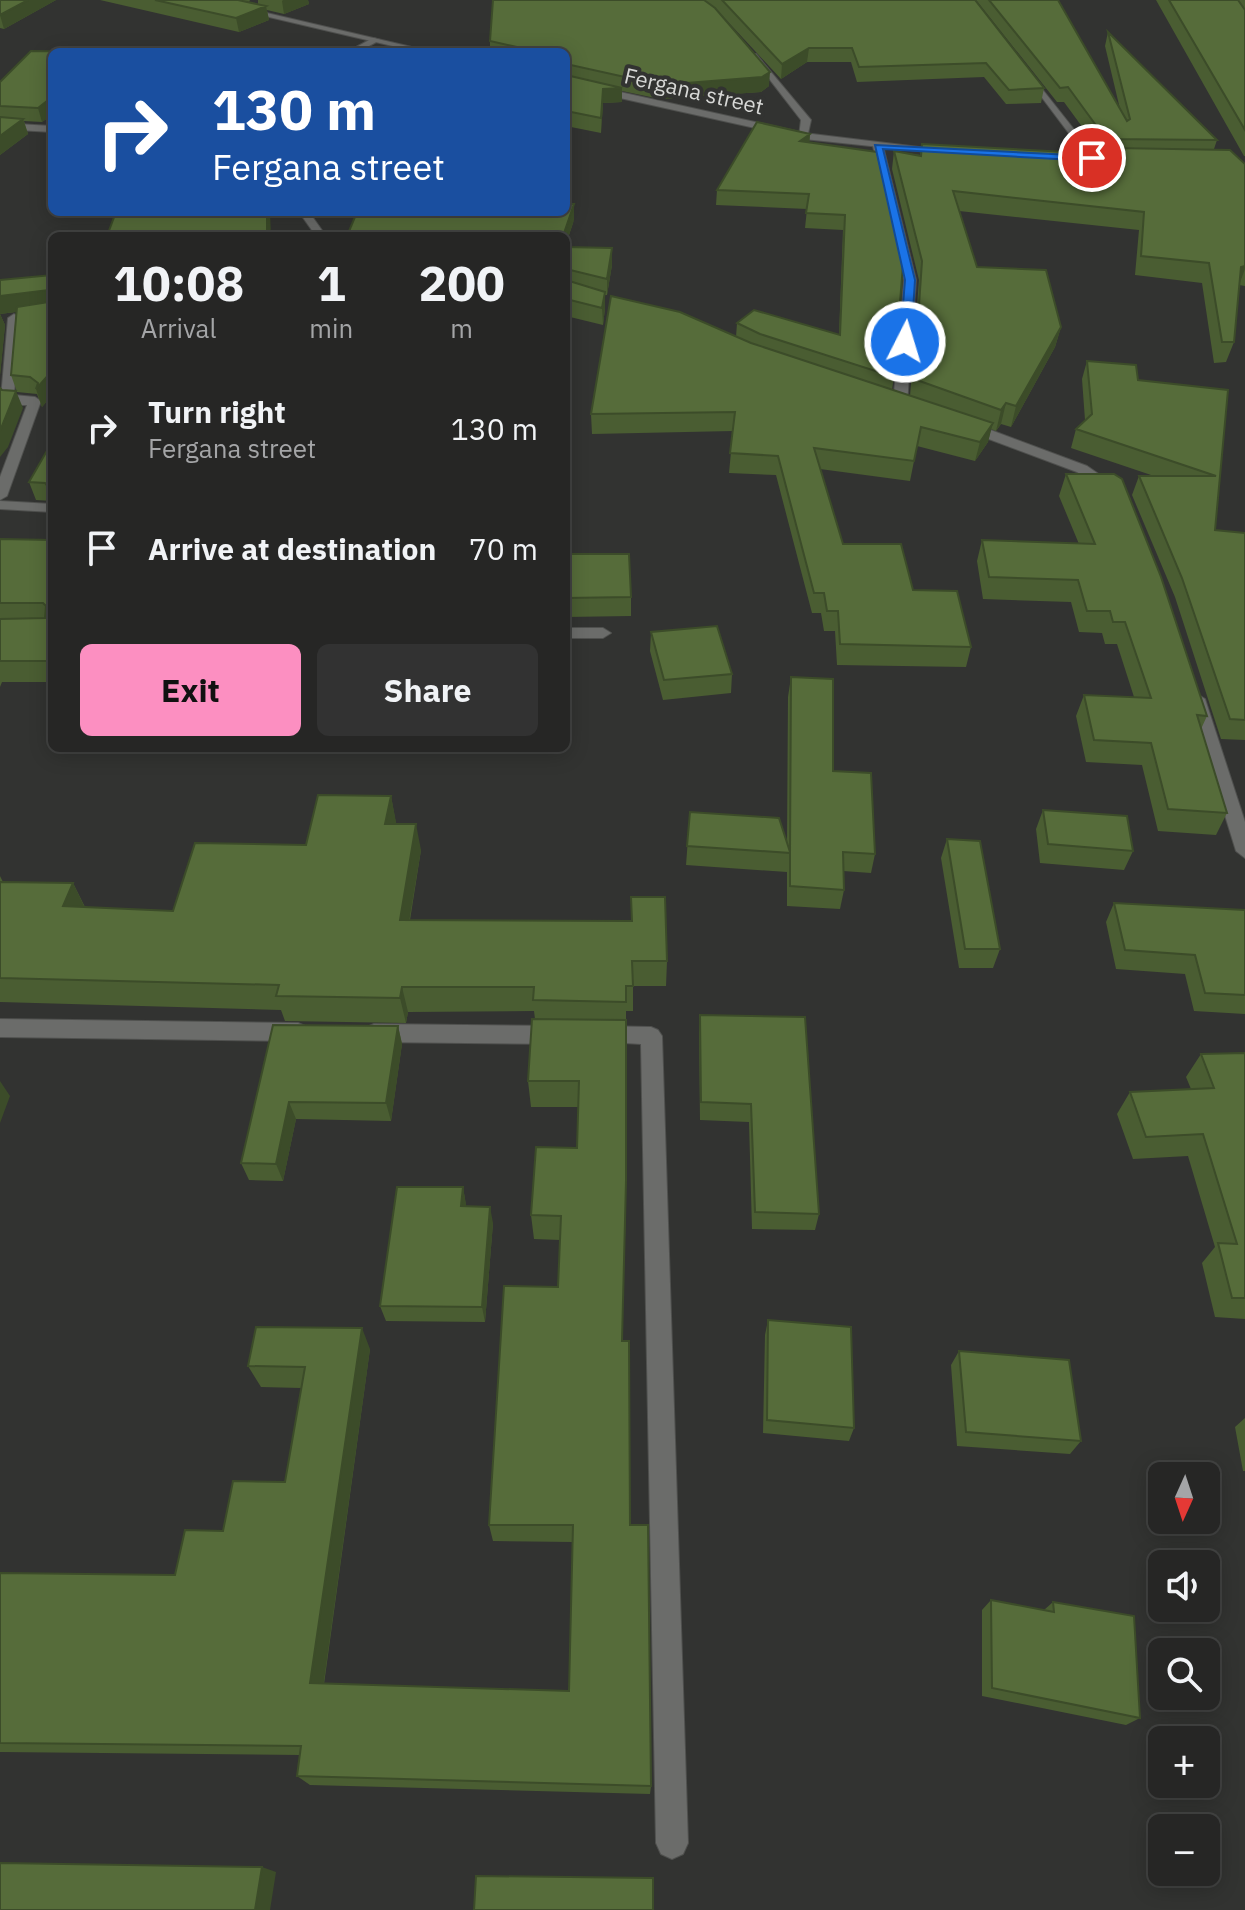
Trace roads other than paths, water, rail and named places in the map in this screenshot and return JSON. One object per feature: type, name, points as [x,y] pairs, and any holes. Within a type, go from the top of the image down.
[{"type":"street","points":[[201,0],[411,48]]},
{"type":"street","points":[[248,11],[258,0]]},
{"type":"street","points":[[359,48],[376,40]]},
{"type":"street","points":[[748,51],[806,120],[804,136]]},
{"type":"street","points":[[1017,63],[1092,158]]},
{"type":"street","name":"Fergana street","points":[[570,84],[804,136],[957,152]]},
{"type":"street","points":[[0,126],[48,129]]},
{"type":"street","points":[[878,146],[910,280],[900,404]]},
{"type":"street","points":[[1078,158],[1107,159]]},
{"type":"street","points":[[0,496],[35,401],[16,402],[7,397],[14,318]]},
{"type":"street","points":[[950,420],[1082,469],[1123,496]]},
{"type":"street","points":[[0,505],[48,508]]},
{"type":"street","points":[[570,633],[603,633]]},
{"type":"street","points":[[1193,687],[1245,851]]},
{"type":"street","points":[[0,1028],[318,1032]]},
{"type":"street","points":[[349,1032],[651,1036],[672,1843]]}]
